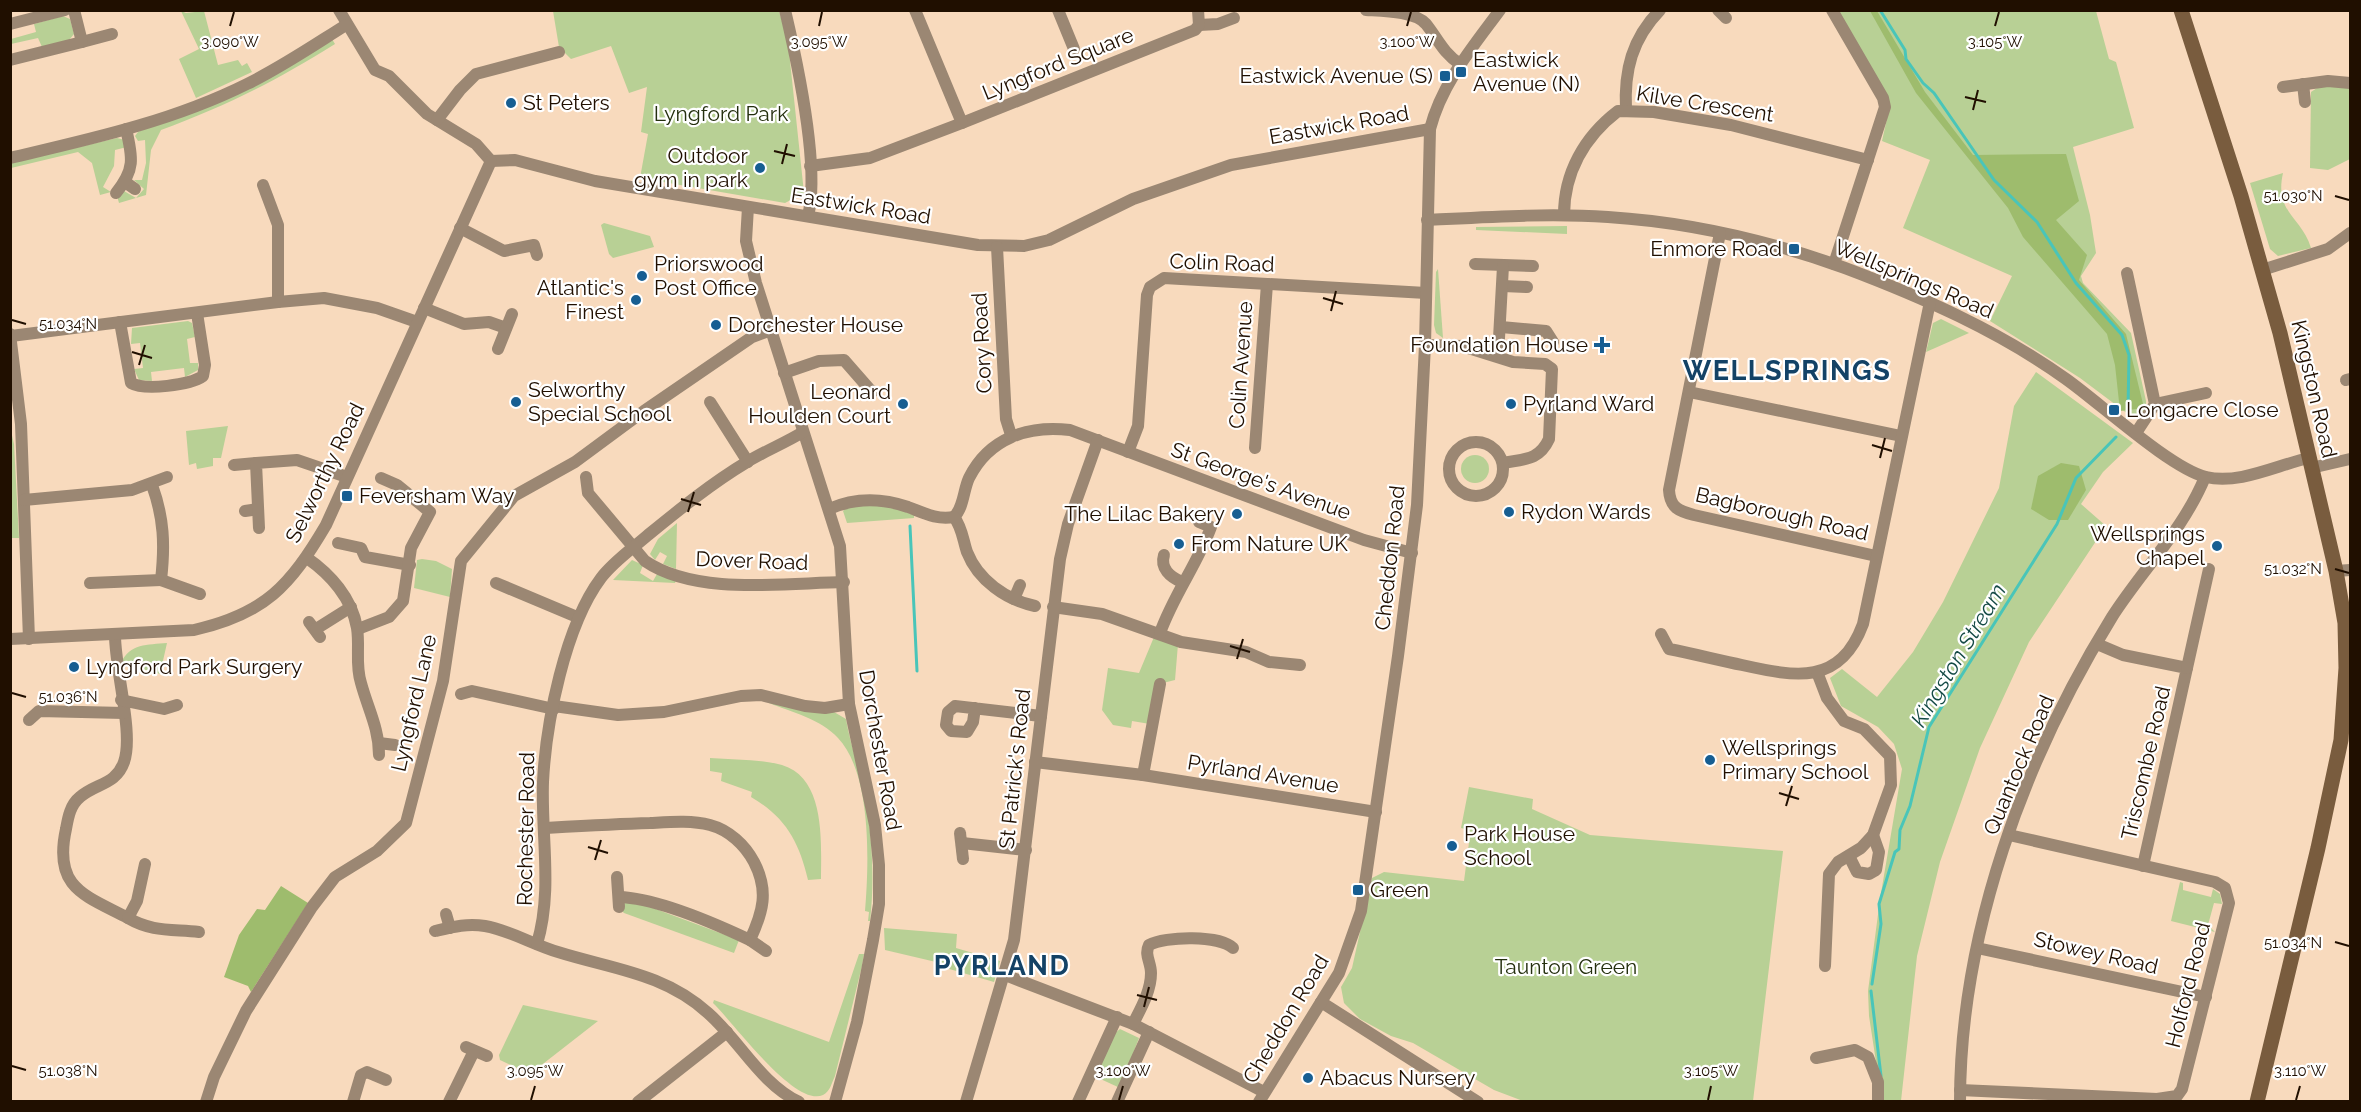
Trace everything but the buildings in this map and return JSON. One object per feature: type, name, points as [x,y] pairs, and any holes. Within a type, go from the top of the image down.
[{"type":"street","points":[[10,24],[64,10]]},
{"type":"street","points":[[74,10],[82,42]]},
{"type":"street","points":[[339,10],[375,70],[389,76],[412,101],[437,120],[476,144],[491,161]]},
{"type":"street","points":[[785,10],[799,73],[810,166],[813,194],[808,216]]},
{"type":"street","name":"Lyngford Square","points":[[915,10],[962,123]]},
{"type":"street","points":[[1058,10],[1074,49]]},
{"type":"street","points":[[1197,10],[1198,24]]},
{"type":"street","points":[[1366,10],[1417,17],[1425,22],[1443,51],[1460,64]]},
{"type":"street","name":"Cheddon Road","points":[[1261,1097],[1339,973],[1355,933],[1376,812],[1412,554],[1425,345],[1430,129],[1440,97],[1460,64],[1500,10]]},
{"type":"street","points":[[1626,110],[1629,59],[1642,29],[1660,10]]},
{"type":"street","points":[[1832,10],[1883,98],[1884,115],[1834,264]]},
{"type":"street","name":"Kingston Road","points":[[2181,10],[2262,270],[2280,333],[2310,463],[2343,571],[2346,652],[2341,740],[2318,848],[2257,1101]]},
{"type":"street","name":"Lyngford Square","points":[[810,166],[870,158],[1195,30],[1198,24],[1218,24],[1234,18]]},
{"type":"street","points":[[10,158],[126,129],[196,106],[247,84],[346,24]]},
{"type":"street","points":[[1067,33],[1080,28]]},
{"type":"street","points":[[10,60],[112,34]]},
{"type":"street","points":[[437,120],[459,90],[476,74],[554,53],[552,69]]},
{"type":"street","points":[[2283,87],[2336,81],[2350,84]]},
{"type":"street","points":[[2303,84],[2305,102]]},
{"type":"street","name":"Kilve Crescent","points":[[1564,215],[1564,196],[1575,160],[1609,118],[1618,111],[1626,110],[1731,125],[1869,160]]},
{"type":"street","points":[[116,194],[130,186],[132,166],[126,129]]},
{"type":"street","name":"Eastwick Road","points":[[491,161],[515,160],[578,178],[997,247],[1024,246],[1049,240],[1133,199],[1207,171],[1273,156],[1430,129]]},
{"type":"street","name":"Selworthy Road","points":[[10,639],[194,630],[237,618],[278,592],[307,558],[326,525],[491,161]]},
{"type":"street","points":[[263,185],[278,225],[278,302]]},
{"type":"street","name":"Dorchester Road","points":[[748,207],[746,241],[784,373],[840,546],[847,623],[845,668],[849,704],[874,825],[879,865],[879,904],[857,1022],[835,1101]]},
{"type":"street","name":"Wellsprings Road","points":[[1427,220],[1564,215],[1608,217],[1720,232],[1834,264],[1930,302],[1995,334],[2038,360],[2136,433],[2187,468],[2205,477]]},
{"type":"street","points":[[460,228],[504,251],[534,245],[537,255]]},
{"type":"street","name":"Bagborough Road","points":[[1720,232],[1669,490],[1672,504],[1677,510],[1876,556]]},
{"type":"street","points":[[2262,270],[2328,249],[2350,233]]},
{"type":"street","name":"Cory Road","points":[[997,247],[1006,419],[1011,435]]},
{"type":"street","points":[[1475,264],[1533,266]]},
{"type":"street","points":[[1498,356],[1503,266]]},
{"type":"street","points":[[2127,273],[2155,404]]},
{"type":"street","name":"Colin Road","points":[[1128,452],[1138,426],[1147,295],[1150,286],[1164,278],[1426,293]]},
{"type":"street","name":"Colin Avenue","points":[[1255,448],[1267,284]]},
{"type":"street","points":[[1503,286],[1527,287]]},
{"type":"street","points":[[29,639],[18,385],[11,335],[324,298],[351,302],[417,322]]},
{"type":"street","points":[[1662,634],[1669,649],[1787,675],[1817,672],[1841,660],[1855,642],[1863,624],[1930,302]]},
{"type":"street","points":[[2120,307],[2134,305]]},
{"type":"street","points":[[424,308],[464,324],[489,322],[506,328]]},
{"type":"street","points":[[120,322],[127,371],[131,383],[141,388],[189,382],[203,376],[205,365],[197,313]]},
{"type":"street","points":[[498,349],[512,314]]},
{"type":"street","points":[[1501,327],[1546,331],[1553,342]]},
{"type":"street","name":"Lyngford Lane","points":[[207,1101],[214,1077],[246,1011],[312,907],[334,877],[376,851],[406,823],[443,681],[458,567],[475,541],[514,496],[575,462],[644,411],[752,337],[771,330]]},
{"type":"street","points":[[1425,345],[1462,346],[1513,362],[1550,366],[1554,375],[1549,439],[1545,448],[1532,459],[1503,463]]},
{"type":"street","points":[[784,373],[819,361],[844,360],[849,362],[873,393]]},
{"type":"street","points":[[1689,392],[1901,436]]},
{"type":"street","points":[[2136,433],[2155,404],[2206,393]]},
{"type":"street","points":[[710,402],[748,462]]},
{"type":"street","name":"St George's Avenue","points":[[1011,435],[1028,430],[1054,428],[1070,430],[1364,540],[1412,554]]},
{"type":"street","name":"Rochester Road","points":[[537,944],[547,901],[544,828],[545,759],[554,708],[578,617],[601,578],[633,547],[713,484],[803,432]]},
{"type":"street","points":[[954,517],[961,507],[963,493],[978,464],[1001,441],[1011,435]]},
{"type":"street","name":"St Patrick's Road","points":[[966,1101],[1014,940],[1053,607],[1068,524],[1098,440]]},
{"type":"street","points":[[1469,442],[1486,443],[1494,448],[1503,463],[1503,472],[1495,489],[1478,496],[1460,491],[1449,476],[1448,467],[1454,451],[1469,442]]},
{"type":"street","points":[[2205,477],[2228,478],[2310,463],[2350,459]]},
{"type":"street","points":[[234,465],[297,460],[347,477]]},
{"type":"street","points":[[256,463],[251,510],[259,528]]},
{"type":"street","points":[[24,500],[132,490],[167,477]]},
{"type":"street","name":"Dover Road","points":[[586,477],[588,493],[633,547],[656,568],[700,581],[772,585],[844,582]]},
{"type":"street","name":"Quantock Road","points":[[1960,1096],[1964,1034],[1977,948],[2009,835],[2048,738],[2097,644],[2113,616],[2181,522],[2205,477]]},
{"type":"street","points":[[358,629],[389,617],[403,601],[411,548],[435,514],[398,493],[381,478]]},
{"type":"street","points":[[152,484],[163,518],[165,541],[161,580]]},
{"type":"street","points":[[829,509],[855,501],[882,501],[934,517],[954,517]]},
{"type":"street","points":[[954,517],[968,553],[982,576],[999,591],[1035,606]]},
{"type":"street","points":[[1160,633],[1182,582],[1199,558],[1205,525]]},
{"type":"street","points":[[338,543],[361,548],[365,557],[410,565]]},
{"type":"street","points":[[1164,555],[1162,562],[1165,569],[1182,582]]},
{"type":"street","points":[[307,558],[331,579],[351,607],[358,629],[356,661],[360,683],[375,719],[379,749],[395,745]]},
{"type":"street","name":"Triscombe Road","points":[[2143,866],[2209,568]]},
{"type":"street","points":[[98,579],[161,580],[193,588]]},
{"type":"street","points":[[496,583],[578,617]]},
{"type":"street","points":[[1014,599],[1020,585]]},
{"type":"street","points":[[315,629],[351,607]]},
{"type":"street","points":[[1053,607],[1102,614],[1181,642],[1238,651],[1269,662],[1300,665]]},
{"type":"street","points":[[115,635],[127,746],[119,773],[113,780],[81,795],[75,801],[62,844],[64,868],[77,891],[153,930],[168,928],[199,932]]},
{"type":"street","name":"Triscombe Road","points":[[2097,644],[2123,655],[2187,668]]},
{"type":"street","points":[[1284,678],[1287,664]]},
{"type":"street","points":[[1817,672],[1827,698],[1844,721],[1864,729],[1890,756],[1892,785],[1874,835],[1849,856],[1838,862],[1829,874],[1825,966]]},
{"type":"street","points":[[1143,775],[1160,684]]},
{"type":"street","points":[[461,694],[472,691],[590,713],[641,714],[691,708],[741,696],[761,695],[806,706],[825,708],[849,704]]},
{"type":"street","points":[[28,720],[39,711],[122,706],[164,709],[177,705]]},
{"type":"street","points":[[975,708],[1041,716]]},
{"type":"street","name":"Pyrland Avenue","points":[[1035,762],[1143,775],[1376,812]]},
{"type":"street","points":[[544,828],[691,823],[709,825],[725,831],[739,841],[751,856],[761,876],[765,896],[750,940]]},
{"type":"street","points":[[1849,856],[1857,872],[1869,874],[1876,870],[1880,852],[1874,835]]},
{"type":"street","name":"Holford Road","points":[[1960,1096],[2157,1099],[2177,1096],[2182,1089],[2229,903],[2228,893],[2215,882],[2009,835]]},
{"type":"street","points":[[963,859],[961,838],[1026,850]]},
{"type":"street","points":[[128,918],[137,901],[145,864]]},
{"type":"street","points":[[617,877],[619,902],[647,901],[750,940],[766,951]]},
{"type":"street","points":[[446,914],[450,928]]},
{"type":"street","points":[[435,931],[467,924],[488,926],[537,944],[662,981],[683,992],[727,1032],[771,1083],[799,1101]]},
{"type":"street","points":[[1133,1024],[1149,989],[1151,972],[1146,953],[1149,945],[1164,939],[1218,940],[1233,948]]},
{"type":"street","name":"Stowey Road","points":[[1977,948],[2206,997]]},
{"type":"street","points":[[1005,975],[1133,1024],[1261,1097]]},
{"type":"street","points":[[1321,1002],[1478,1101]]},
{"type":"street","points":[[1078,1101],[1117,1017]]},
{"type":"street","points":[[638,1101],[727,1032]]},
{"type":"street","points":[[1118,1101],[1149,1032]]},
{"type":"street","points":[[449,1101],[470,1049],[487,1056]]},
{"type":"street","points":[[1816,1058],[1855,1050],[1868,1057],[1878,1082],[1878,1101]]},
{"type":"street","points":[[354,1101],[359,1071],[386,1080]]},
{"type":"green space","points":[[181,11],[186,13],[204,11],[218,65],[238,60],[242,66],[247,63],[252,72],[196,98],[179,59],[199,49]]},
{"type":"green space","name":"Lyngford Park","points":[[553,11],[779,11],[788,42],[804,193],[785,203],[640,178],[648,134],[641,132],[647,87],[629,93],[611,46],[571,59],[559,47]]},
{"type":"green space","points":[[1837,11],[2096,11],[2109,59],[2116,62],[2134,128],[2073,147],[2090,215],[2096,253],[2081,276],[2083,283],[2131,333],[2146,401],[2146,412],[2136,417],[2128,414],[2080,378],[1990,321],[2012,276],[1903,228],[1930,160],[1882,141],[1890,105]]},
{"type":"green space","points":[[1870,11],[1877,11],[1925,92],[1973,155],[2066,154],[2079,201],[2056,220],[2087,255],[2079,280],[2126,334],[2144,408],[2120,411],[2115,365],[2107,334],[2023,237],[2008,208],[1916,93]]},
{"type":"green space","points":[[63,16],[70,19],[74,34],[69,40],[42,47],[38,38],[11,44],[11,39],[36,32],[34,24]]},
{"type":"green space","points":[[332,39],[335,44],[292,70],[229,102],[161,130],[151,150],[146,195],[136,198],[144,189],[134,180],[142,180],[146,163],[145,140],[138,141],[135,136],[138,132]]},
{"type":"green space","points":[[2320,86],[2350,88],[2350,159],[2328,170],[2310,168],[2311,92]]},
{"type":"green space","points":[[117,138],[125,140],[127,147],[115,150],[114,166],[103,187],[111,192],[100,195],[92,163],[78,152],[11,168],[11,163]]},
{"type":"green space","points":[[2283,173],[2282,197],[2311,248],[2278,256],[2270,249],[2250,183]]},
{"type":"green space","points":[[124,191],[136,198],[119,203],[117,196]]},
{"type":"green space","points":[[604,223],[650,236],[654,247],[613,258],[609,254],[601,225]]},
{"type":"green space","points":[[1567,226],[1567,234],[1476,230],[1476,227]]},
{"type":"green space","points":[[1438,269],[1443,338],[1436,333],[1434,325]]},
{"type":"green space","points":[[1941,319],[1969,333],[1926,352],[1933,323]]},
{"type":"green space","points":[[188,321],[192,323],[195,337],[187,339],[190,363],[198,363],[198,370],[185,377],[184,368],[151,372],[152,381],[139,380],[134,369],[143,368],[140,343],[131,344],[132,328]]},
{"type":"green space","points":[[2036,372],[2133,443],[2103,472],[2081,504],[2106,526],[2029,642],[1980,748],[1940,862],[1917,956],[1901,1101],[1882,1101],[1869,1016],[1868,991],[1880,899],[1902,769],[1894,744],[1878,727],[1841,706],[1830,678],[1842,669],[1877,697],[1913,652],[1943,602],[1999,488],[2014,406]]},
{"type":"green space","points":[[228,426],[221,458],[213,458],[213,466],[197,469],[196,463],[189,465],[186,431]]},
{"type":"green space","points":[[10,427],[14,444],[19,538],[11,538]]},
{"type":"green space","points":[[1475,455],[1485,459],[1489,469],[1485,479],[1475,483],[1465,479],[1461,469],[1465,459]]},
{"type":"green space","points":[[2061,463],[2079,466],[2086,490],[2068,520],[2049,520],[2031,509],[2038,476]]},
{"type":"green space","points":[[849,506],[889,506],[914,515],[914,518],[847,523],[843,511]]},
{"type":"green space","points":[[677,523],[676,569],[663,564],[667,556],[660,552],[655,560],[650,554],[658,539]]},
{"type":"green space","points":[[417,560],[436,561],[452,569],[450,597],[414,588]]},
{"type":"green space","points":[[632,560],[643,565],[640,573],[653,581],[657,574],[676,580],[675,583],[613,580]]},
{"type":"green space","points":[[1154,637],[1178,644],[1175,680],[1159,684],[1150,724],[1132,721],[1131,728],[1113,725],[1102,710],[1108,668],[1139,673]]},
{"type":"green space","points":[[167,643],[160,674],[121,663],[134,648]]},
{"type":"green space","points":[[769,701],[834,712],[846,719],[864,791],[869,823],[872,856],[870,921],[868,921],[869,912],[865,911],[867,845],[863,796],[849,754],[831,731],[805,717],[769,703]]},
{"type":"green space","points":[[710,758],[782,765],[796,772],[807,783],[818,813],[821,879],[808,880],[800,853],[782,822],[751,797],[752,792],[721,781],[722,773],[710,771]]},
{"type":"green space","name":"Taunton Green","points":[[1469,787],[1533,799],[1532,809],[1590,835],[1783,851],[1753,1101],[1523,1101],[1494,1090],[1413,1043],[1391,1036],[1360,1019],[1344,1003],[1341,987],[1352,968],[1372,878],[1384,872],[1464,881],[1470,835],[1469,830],[1461,828]]},
{"type":"green space","points":[[2180,882],[2183,883],[2183,890],[2211,897],[2213,889],[2220,894],[2222,904],[2214,903],[2208,925],[2215,932],[2171,921]]},
{"type":"green space","points":[[281,886],[308,903],[251,992],[248,986],[224,977],[239,935],[257,909],[265,910]]},
{"type":"green space","points":[[625,901],[637,902],[739,940],[734,953],[624,913],[622,911]]},
{"type":"green space","points":[[884,928],[957,934],[956,948],[1000,961],[994,982],[939,966],[936,962],[885,950]]},
{"type":"green space","points":[[859,954],[864,954],[862,966],[835,1076],[829,1089],[823,1095],[811,1096],[797,1089],[781,1076],[713,1003],[714,1000],[829,1042]]},
{"type":"green space","points":[[523,1005],[598,1021],[530,1074],[500,1060],[499,1055]]},
{"type":"green space","points":[[1120,1029],[1139,1038],[1120,1088],[1094,1076],[1115,1033]]},
{"type":"waterway","name":"Kingston Stream","points":[[1880,10],[1905,50],[1906,59],[1923,83],[1934,93],[1994,180],[2037,222],[2076,283],[2122,335],[2129,355],[2128,409]]},
{"type":"waterway","name":"Kingston Stream","points":[[1872,984],[1881,924],[1879,904],[1895,852],[1899,849],[1900,830],[1910,806],[1929,727],[2057,524],[2076,478],[2116,437]]},
{"type":"waterway","points":[[910,526],[917,671]]},
{"type":"waterway","name":"Kingston Stream","points":[[1871,991],[1881,1076]]},
{"type":"place","name":"Eastwick Avenue (N)","points":[[1461,72]]},
{"type":"place","name":"Eastwick Avenue (S)","points":[[1445,76]]},
{"type":"place","name":"St Peters","points":[[511,103]]},
{"type":"place","name":"Outdoor gym in park","points":[[760,168]]},
{"type":"place","name":"Enmore Road","points":[[1794,249]]},
{"type":"place","name":"Priorswood Post Office","points":[[642,276]]},
{"type":"place","name":"Atlantic's Finest","points":[[636,300]]},
{"type":"place","name":"Dorchester House","points":[[716,325]]},
{"type":"place","name":"Foundation House","points":[[1602,345]]},
{"type":"place","name":"Selworthy Special School","points":[[516,402]]},
{"type":"place","name":"Leonard Houlden Court","points":[[903,404]]},
{"type":"place","name":"Pyrland Ward","points":[[1511,404]]},
{"type":"place","name":"Longacre Close","points":[[2114,410]]},
{"type":"place","name":"Feversham Way","points":[[347,496]]},
{"type":"place","name":"Rydon Wards","points":[[1509,512]]},
{"type":"place","name":"The Lilac Bakery","points":[[1237,514]]},
{"type":"place","name":"From Nature UK","points":[[1179,544]]},
{"type":"place","name":"Wellsprings Chapel","points":[[2217,546]]},
{"type":"place","name":"Lyngford Park Surgery","points":[[74,667]]},
{"type":"place","name":"Wellsprings Primary School","points":[[1710,760]]},
{"type":"place","name":"Park House School","points":[[1452,846]]},
{"type":"place","name":"Green","points":[[1358,890]]},
{"type":"place","name":"Abacus Nursery","points":[[1308,1078]]},
{"type":"district","name":"WELLSPRINGS","points":[[1787,371]]},
{"type":"district","name":"PYRLAND","points":[[1002,966]]}]
